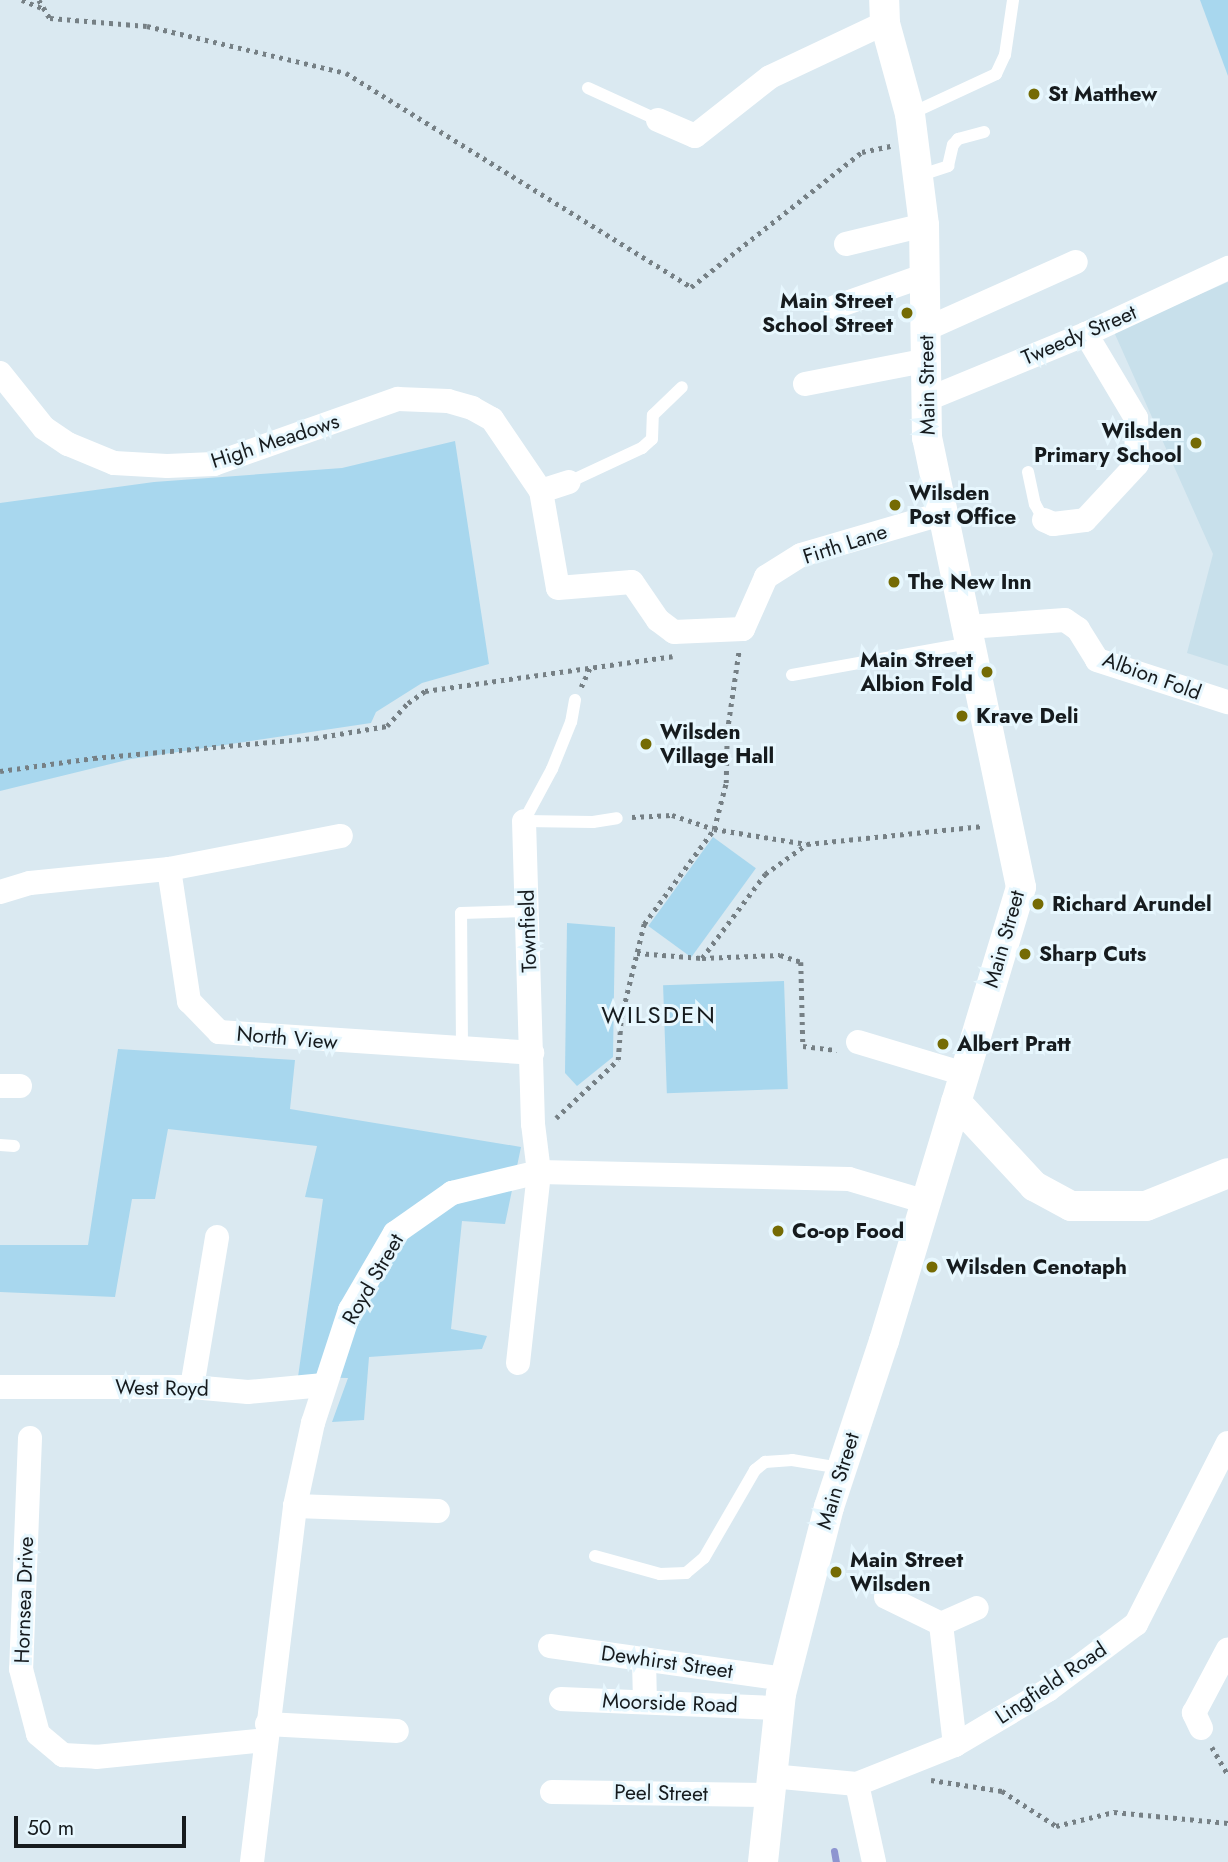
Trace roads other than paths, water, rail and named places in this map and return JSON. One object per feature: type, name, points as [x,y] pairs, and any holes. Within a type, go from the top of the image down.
[{"type":"street","name":"Main Street","points":[[763,1862],[779,1708],[785,1679],[842,1468],[1021,887],[1010,824],[941,514],[927,438],[924,225],[912,128],[884,11]]},
{"type":"street","points":[[658,120],[695,136],[770,77],[884,11]]},
{"type":"street","points":[[846,244],[924,225]]},
{"type":"street","points":[[926,329],[1076,262]]},
{"type":"street","name":"Tweedy Street","points":[[928,398],[1086,334],[1228,268]]},
{"type":"street","points":[[835,307],[923,276]]},
{"type":"street","points":[[1044,520],[1053,524],[1085,520],[1137,464],[1136,418],[1086,334]]},
{"type":"street","points":[[805,384],[928,360]]},
{"type":"street","name":"High Meadows","points":[[1,376],[44,428],[68,444],[114,463],[167,466],[214,464],[398,399],[448,401],[472,408],[492,419],[541,491]]},
{"type":"street","points":[[541,491],[569,482]]},
{"type":"street","name":"Firth Lane","points":[[541,491],[558,589],[632,582],[658,620],[674,632],[741,637],[766,577],[802,555],[941,514]]},
{"type":"street","name":"Albion Fold","points":[[969,635],[1065,620],[1078,629],[1097,660],[1227,702]]},
{"type":"street","name":"Townfield","points":[[518,1363],[539,1172],[533,1124],[524,821]]},
{"type":"street","points":[[0,892],[30,883],[169,869],[341,836]]},
{"type":"street","name":"North View","points":[[169,869],[189,1001],[219,1032],[532,1053]]},
{"type":"street","points":[[858,1042],[965,1074]]},
{"type":"street","points":[[956,1102],[1034,1186],[1071,1206],[1146,1206],[1228,1173]]},
{"type":"street","name":"Royd Street","points":[[252,1862],[295,1506],[324,1385],[350,1310],[395,1233],[452,1193],[539,1172],[849,1179],[926,1202]]},
{"type":"street","points":[[192,1387],[217,1237]]},
{"type":"street","name":"West Royd","points":[[0,1387],[192,1387],[248,1392],[324,1385]]},
{"type":"street","name":"Hornsea Drive","points":[[30,1438],[21,1669],[38,1734],[63,1755],[96,1757],[266,1732],[397,1731]]},
{"type":"street","name":"Lingfield Road","points":[[770,1785],[857,1784],[956,1745],[1048,1690],[1136,1624],[1228,1443]]},
{"type":"street","points":[[295,1506],[438,1511]]},
{"type":"street","points":[[886,1597],[941,1624]]},
{"type":"street","points":[[941,1624],[977,1608]]},
{"type":"street","points":[[941,1624],[956,1745]]},
{"type":"street","name":"Dewhirst Street","points":[[550,1646],[785,1679]]},
{"type":"street","points":[[1201,1728],[1194,1713],[1228,1648]]},
{"type":"street","points":[[645,1659],[645,1702]]},
{"type":"street","name":"Moorside Road","points":[[561,1699],[779,1708]]},
{"type":"street","points":[[857,1784],[874,1862]]},
{"type":"street","name":"Peel Street","points":[[552,1792],[770,1785]]},
{"type":"lane","points":[[912,128],[996,74],[1005,55],[1013,0]]},
{"type":"lane","points":[[588,88],[658,120]]},
{"type":"lane","points":[[918,176],[948,166],[953,145],[958,139],[984,132]]},
{"type":"lane","points":[[569,482],[642,448],[652,439],[653,415],[682,387]]},
{"type":"lane","points":[[1028,472],[1035,503],[1044,520]]},
{"type":"lane","points":[[792,675],[969,635]]},
{"type":"lane","points":[[575,700],[571,722],[552,769],[524,821],[593,822],[617,818]]},
{"type":"lane","points":[[462,1050],[461,913],[527,911]]},
{"type":"lane","points":[[0,1145],[14,1146]]},
{"type":"lane","points":[[594,1556],[660,1574],[686,1573],[704,1558],[755,1470],[765,1462],[792,1460],[842,1468]]},
{"type":"waterway","points":[[834,1851],[836,1862]]},
{"type":"place","name":"St Matthew","points":[[1034,94]]},
{"type":"place","name":"Main Street School Street","points":[[907,313]]},
{"type":"place","name":"Wilsden Primary School","points":[[1196,443]]},
{"type":"place","name":"Wilsden Post Office","points":[[895,505]]},
{"type":"place","name":"The New Inn","points":[[894,582]]},
{"type":"place","name":"Main Street Albion Fold","points":[[987,672]]},
{"type":"place","name":"Krave Deli","points":[[962,716]]},
{"type":"place","name":"Wilsden Village Hall","points":[[646,744]]},
{"type":"place","name":"Richard Arundel","points":[[1038,904]]},
{"type":"place","name":"Sharp Cuts","points":[[1025,954]]},
{"type":"place","name":"Albert Pratt","points":[[943,1044]]},
{"type":"place","name":"Co-op Food","points":[[778,1231]]},
{"type":"place","name":"Wilsden Cenotaph","points":[[932,1267]]},
{"type":"place","name":"Main Street Wilsden","points":[[836,1572]]},
{"type":"district","name":"WILSDEN","points":[[659,1015]]}]
